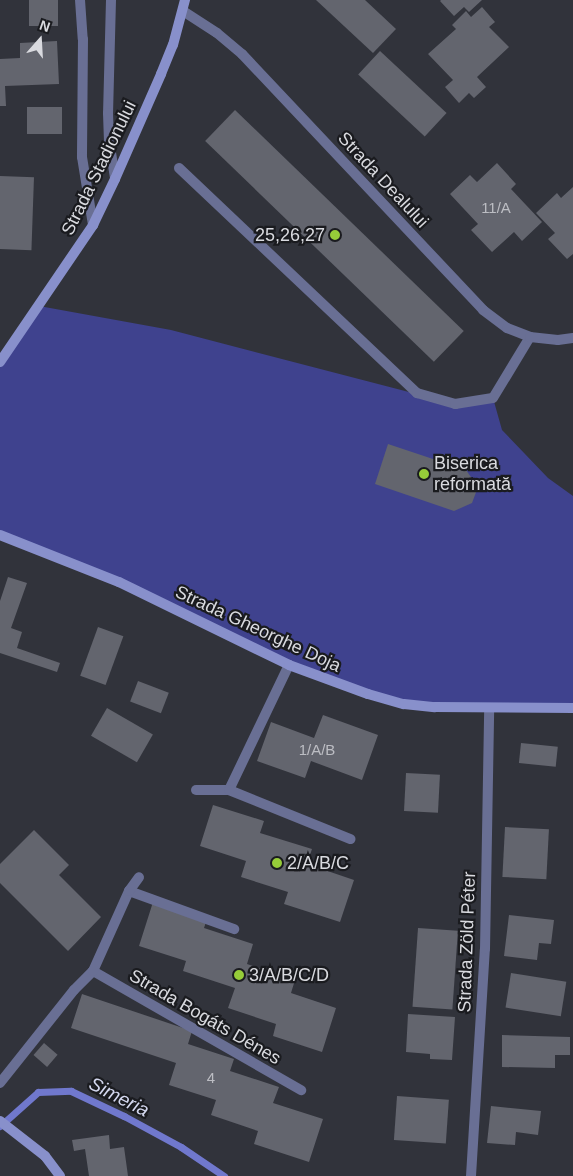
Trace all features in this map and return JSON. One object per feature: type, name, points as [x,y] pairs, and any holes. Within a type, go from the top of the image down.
[{"type":"street","points":[[80,0],[83,39],[82,156],[92,225]]},
{"type":"street","points":[[111,0],[108,113],[109,140],[116,179]]},
{"type":"street","name":"Strada Stadionului","points":[[0,362],[92,225],[116,179],[161,74],[185,0]]},
{"type":"street","name":"Strada Dealului","points":[[183,11],[217,33],[242,54],[483,310],[507,328],[530,337],[558,340],[573,338]]},
{"type":"street","points":[[179,168],[417,392],[455,404],[493,398],[530,337]]},
{"type":"street","name":"Strada Gheorghe Doja","points":[[0,535],[119,582],[288,665],[331,682],[404,704],[435,708],[573,708]]},
{"type":"street","points":[[229,790],[288,665]]},
{"type":"street","name":"Strada Zöld Péter","points":[[471,1176],[485,948],[489,709]]},
{"type":"street","points":[[196,790],[229,790],[350,839]]},
{"type":"street","points":[[0,1083],[74,990],[93,971],[128,891],[139,878]]},
{"type":"street","points":[[128,891],[234,929]]},
{"type":"street","name":"Strada Bogáts Dénes","points":[[93,971],[301,1090]]},
{"type":"street","points":[[0,1121],[45,1156],[60,1176]]},
{"type":"shaded area","points":[[39,306],[171,330],[455,404],[493,398],[502,430],[548,478],[573,496],[573,708],[435,707],[331,682],[193,617],[0,535],[0,362]]},
{"type":"building","points":[[29,0],[58,0],[58,26],[29,26]]},
{"type":"building","points":[[316,0],[365,0],[396,29],[373,53]]},
{"type":"building","points":[[441,0],[482,0],[469,12],[464,7],[454,16]]},
{"type":"building","points":[[482,7],[495,22],[489,27],[509,47],[477,77],[486,87],[474,98],[469,93],[459,103],[445,87],[453,80],[428,54],[456,29],[452,25],[466,11],[471,17]]},
{"type":"building","points":[[57,41],[59,84],[5,86],[6,106],[0,106],[0,59],[20,58],[20,43]]},
{"type":"building","points":[[380,51],[447,113],[425,136],[358,74]]},
{"type":"building","points":[[27,107],[62,107],[62,134],[27,134]]},
{"type":"building","name":"25,26,27","points":[[235,110],[464,331],[434,362],[205,141]]},
{"type":"building","points":[[497,163],[516,184],[511,189],[542,222],[522,241],[514,232],[492,252],[471,230],[478,224],[450,194],[470,175],[477,182]]},
{"type":"building","points":[[0,176],[34,177],[31,250],[0,249]]},
{"type":"building","points":[[573,187],[573,254],[567,259],[548,239],[555,233],[536,213],[557,193],[561,198]]},
{"type":"building","name":"Biserica reformată","points":[[388,444],[466,470],[478,487],[472,503],[454,511],[375,484]]},
{"type":"building","points":[[8,577],[27,583],[11,628],[22,632],[17,648],[60,663],[57,672],[0,653],[0,601]]},
{"type":"building","points":[[98,627],[123,636],[106,685],[80,676]]},
{"type":"building","points":[[138,681],[169,693],[161,713],[130,702]]},
{"type":"building","points":[[107,708],[153,734],[137,762],[91,736]]},
{"type":"building","points":[[323,715],[378,735],[362,780],[311,761],[305,778],[257,761],[271,722],[314,738]]},
{"type":"building","points":[[521,743],[558,747],[556,767],[519,763]]},
{"type":"building","points":[[406,773],[440,775],[438,813],[404,811]]},
{"type":"building","name":"2/A/B/C","points":[[213,805],[264,821],[260,833],[312,849],[307,864],[354,880],[340,922],[284,904],[288,892],[241,877],[246,861],[200,846]]},
{"type":"building","points":[[505,827],[549,829],[546,879],[502,877]]},
{"type":"building","points":[[34,830],[69,865],[59,875],[101,917],[68,951],[0,883],[0,864]]},
{"type":"building","name":"3/A/B/C/D","points":[[153,902],[207,919],[204,928],[253,944],[247,964],[295,980],[291,993],[336,1008],[322,1052],[273,1036],[276,1024],[228,1008],[235,988],[183,971],[186,961],[139,946]]},
{"type":"building","points":[[509,915],[554,920],[551,944],[539,943],[537,960],[504,956]]},
{"type":"building","points":[[418,928],[458,931],[452,1010],[412,1007]]},
{"type":"building","points":[[511,973],[566,982],[561,1016],[506,1008]]},
{"type":"building","points":[[82,994],[192,1031],[188,1044],[234,1059],[230,1071],[279,1087],[273,1103],[323,1119],[309,1162],[254,1144],[258,1131],[211,1115],[216,1100],[169,1085],[176,1063],[71,1028]]},
{"type":"building","points":[[408,1014],[455,1017],[452,1060],[430,1059],[430,1054],[406,1052]]},
{"type":"building","points":[[502,1035],[570,1037],[570,1055],[555,1055],[555,1068],[502,1067]]},
{"type":"building","points":[[44,1043],[58,1055],[47,1067],[34,1055]]},
{"type":"building","points":[[397,1096],[449,1100],[446,1144],[394,1140]]},
{"type":"building","points":[[491,1106],[541,1111],[538,1135],[516,1132],[515,1145],[487,1143]]},
{"type":"building","points":[[109,1135],[110,1149],[124,1147],[128,1176],[89,1176],[85,1149],[74,1151],[72,1140]]},
{"type":"waterway","name":"Simeria","points":[[0,1126],[38,1092],[71,1091],[124,1116],[181,1147],[224,1176]]},
{"type":"place","name":"25,26,27","points":[[335,235]]},
{"type":"place","name":"Biserica reformată","points":[[424,474]]},
{"type":"place","name":"2/A/B/C","points":[[277,863]]},
{"type":"place","name":"3/A/B/C/D","points":[[239,975]]}]
